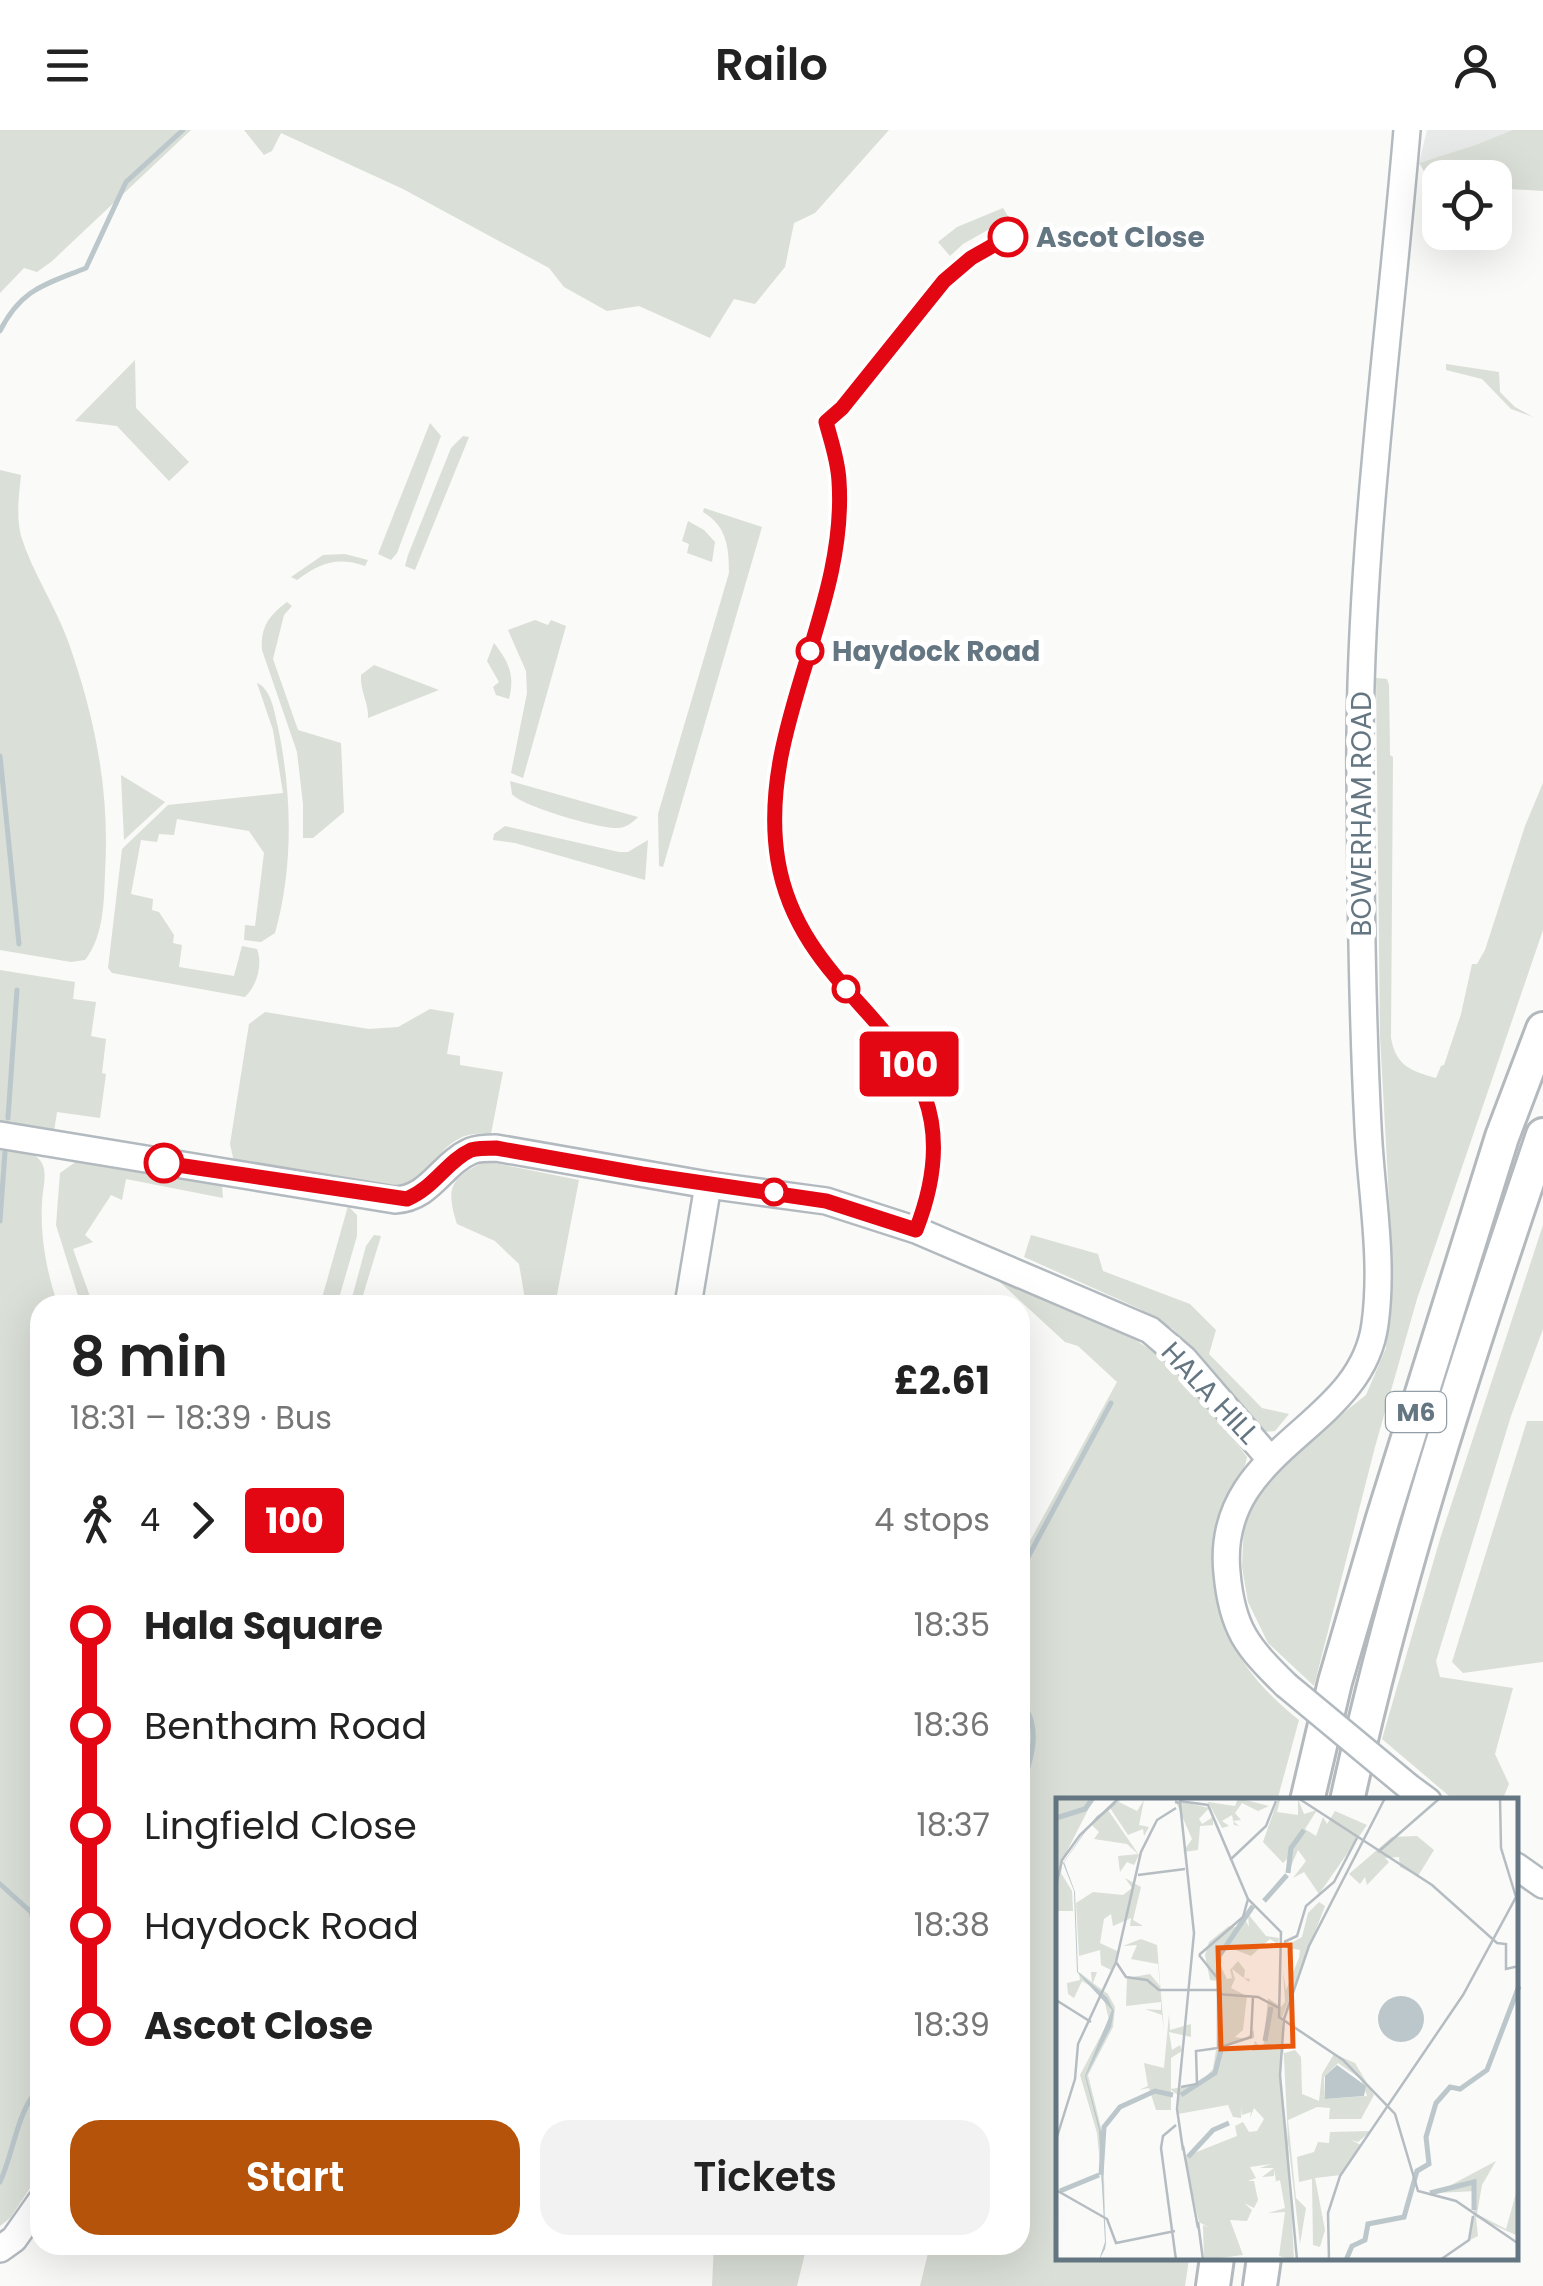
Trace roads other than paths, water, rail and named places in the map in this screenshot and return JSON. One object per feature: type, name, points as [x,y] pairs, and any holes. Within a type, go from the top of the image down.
[{"type":"highway","name":"M6","points":[[1307,1798],[1335,1682],[1383,1518],[1502,1137],[1543,1030]]},
{"type":"highway","name":"M6","points":[[1348,1798],[1368,1708],[1417,1533],[1492,1285],[1543,1135]]},
{"type":"highway","points":[[1213,2286],[1217,2261]]},
{"type":"highway","points":[[1260,2286],[1264,2261]]},
{"type":"street","name":"BOWERHAM ROAD","points":[[1408,130],[1365,569],[1360,664],[1364,1020],[1378,1263],[1376,1322],[1370,1349],[1346,1390],[1270,1459],[1248,1486],[1230,1516],[1226,1566],[1230,1605],[1251,1651],[1286,1685],[1418,1794]]},
{"type":"street","name":"HALA HILL","points":[[0,1135],[395,1200],[426,1191],[472,1150],[496,1148],[708,1185],[776,1192],[868,1213],[1150,1330],[1184,1359],[1270,1459]]},
{"type":"street","points":[[690,1295],[708,1185]]},
{"type":"street","points":[[1518,1867],[1543,1885]]},
{"type":"street","points":[[0,2249],[14,2239],[30,2216]]},
{"type":"waterway","points":[[0,331],[25,297],[86,268],[126,182],[183,130]]},
{"type":"waterway","points":[[0,756],[19,944]]},
{"type":"waterway","points":[[8,1118],[17,990]]},
{"type":"waterway","points":[[0,1221],[5,1152]]},
{"type":"waterway","points":[[1030,1553],[1111,1403]]},
{"type":"waterway","points":[[1030,1718],[1030,1760]]},
{"type":"waterway","points":[[0,1884],[30,1911]]},
{"type":"waterway","points":[[0,2182],[30,2100]]},
{"type":"place","name":"Ascot Close","points":[[1008,237]]},
{"type":"place","name":"Haydock Road","points":[[810,651]]}]
